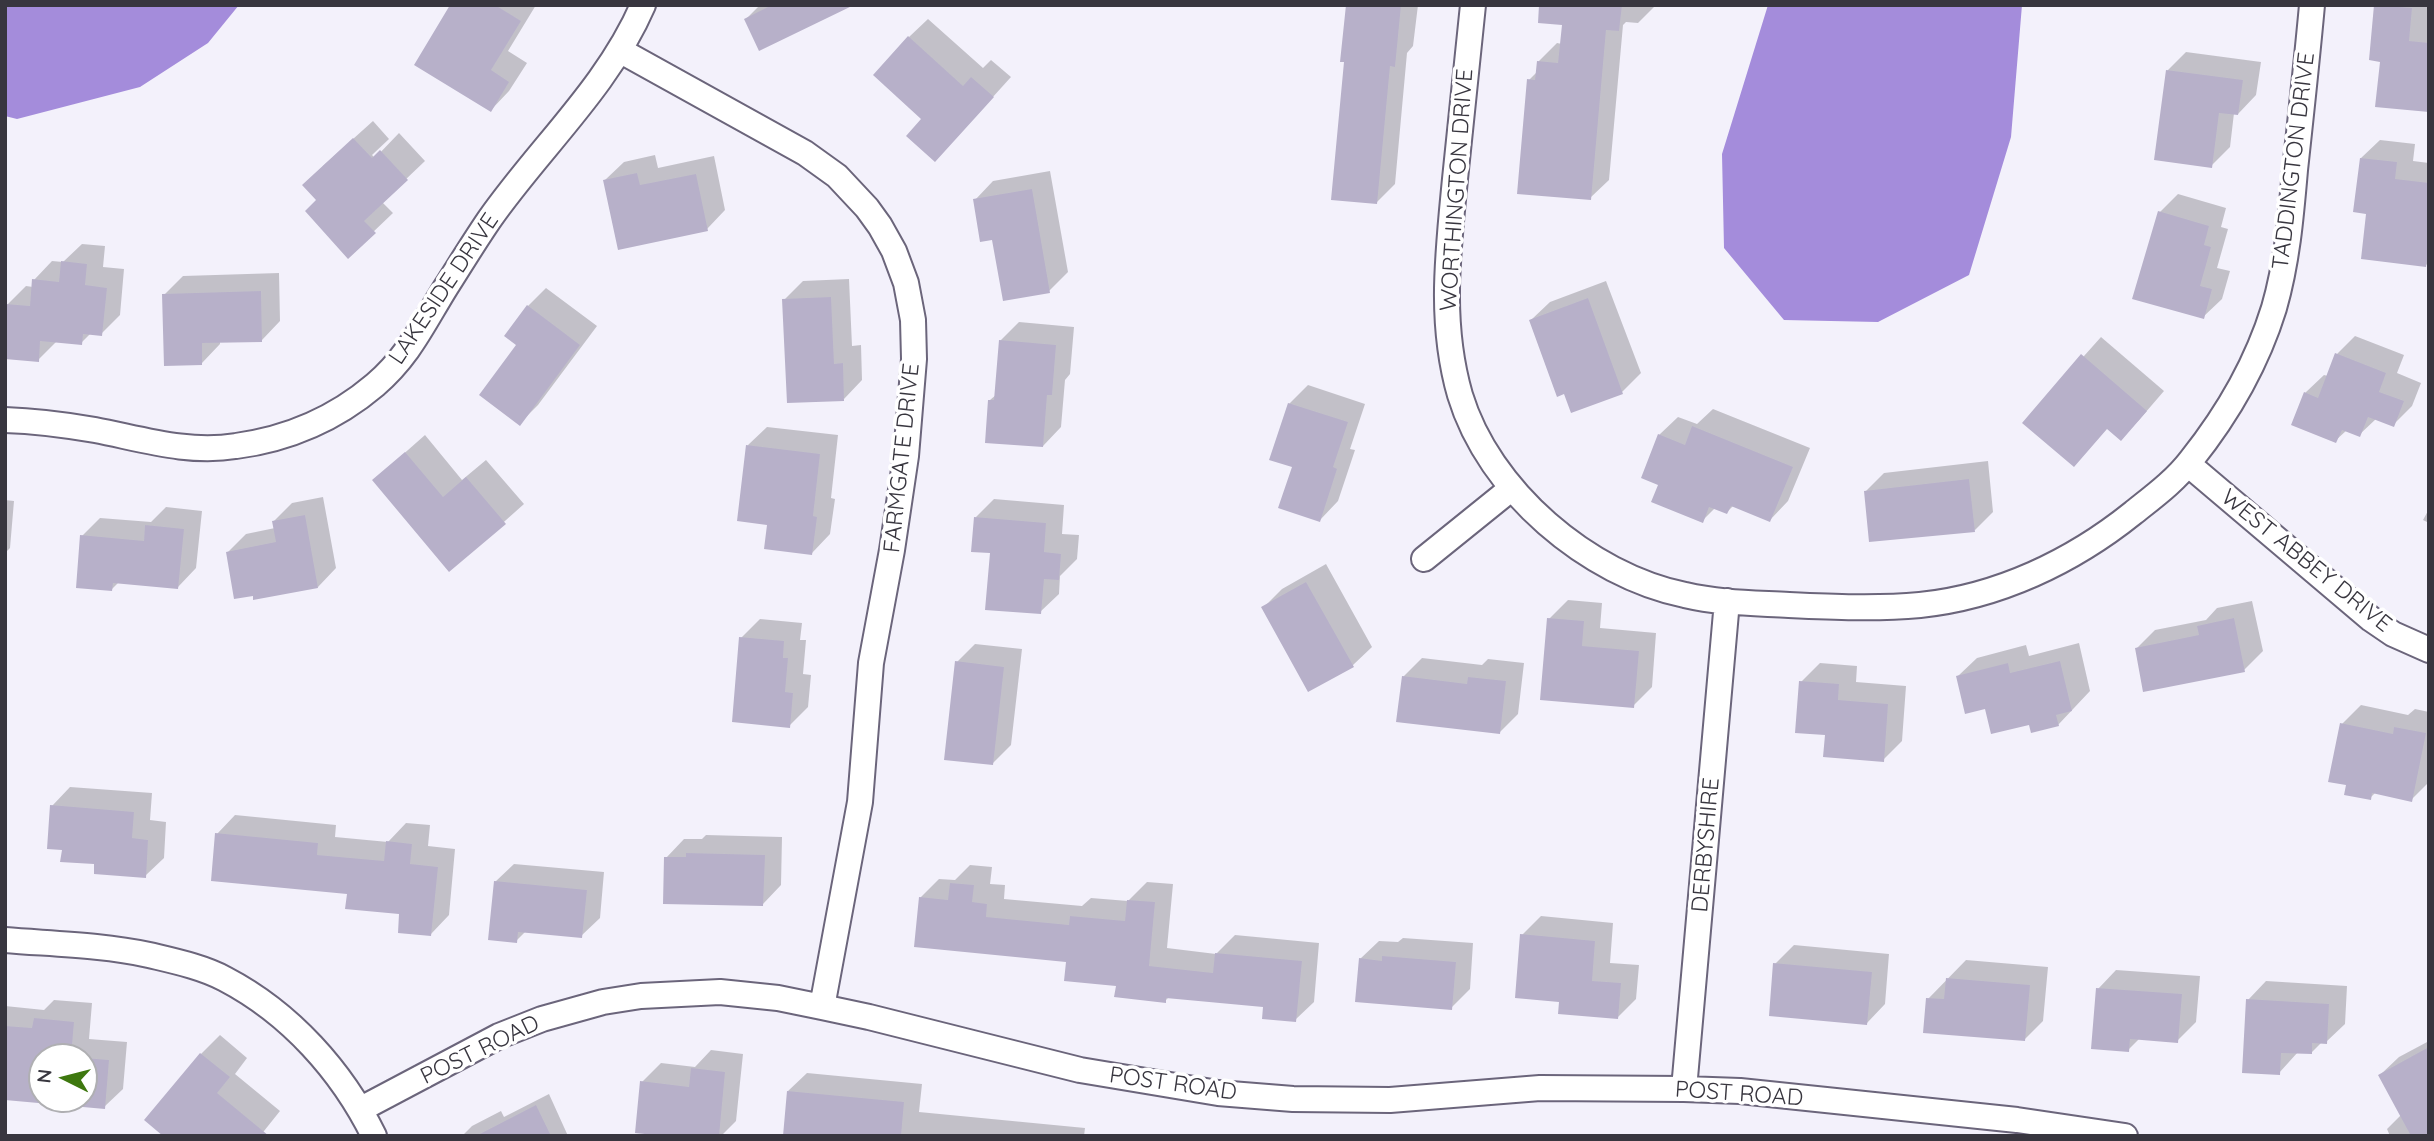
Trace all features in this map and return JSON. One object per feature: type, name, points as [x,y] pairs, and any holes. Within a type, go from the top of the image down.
[{"type":"street","name":"LAKESIDE DRIVE","points":[[5,420],[92,430],[172,447],[202,449],[232,447],[290,435],[345,407],[375,385],[405,355],[490,219],[581,107],[621,51],[643,5]]},
{"type":"street","name":"WORTHINGTON DRIVE","points":[[1473,5],[1445,299],[1450,349],[1461,398],[1482,444],[1512,488],[1546,523],[1600,564],[1641,583],[1684,595],[1727,601]]},
{"type":"street","name":"TADDINGTON DRIVE","points":[[1727,601],[1841,607],[1920,605],[1965,597],[2023,579],[2060,562],[2103,537],[2161,490],[2188,464],[2235,398],[2274,308],[2287,251],[2312,5]]},
{"type":"street","name":"FARMGATE DRIVE","points":[[621,51],[805,153],[837,176],[880,226],[894,251],[906,284],[913,320],[914,359],[906,456],[871,663],[860,802],[822,1007]]},
{"type":"street","name":"WEST ABBEY DRIVE","points":[[2188,464],[2371,619],[2393,634],[2429,650]]},
{"type":"street","points":[[1424,559],[1512,488]]},
{"type":"street","name":"DERBYSHIRE","points":[[1684,1089],[1727,601]]},
{"type":"street","points":[[5,940],[147,954],[223,978],[258,999],[292,1026],[330,1067],[361,1109],[374,1136]]},
{"type":"street","name":"POST ROAD","points":[[361,1109],[499,1036],[542,1019],[603,1002],[663,994],[719,992],[778,998],[869,1017],[1080,1070],[1219,1093],[1293,1099],[1390,1100],[1540,1088],[1740,1091],[2017,1120],[2125,1136]]},
{"type":"shaded area","points":[[5,5],[239,5],[208,43],[140,87],[17,119],[5,116]]},
{"type":"shaded area","points":[[1768,5],[2022,5],[2011,137],[1969,275],[1878,322],[1784,320],[1724,248],[1722,154]]},
{"type":"building","points":[[450,5],[495,5],[521,21],[491,70],[509,82],[491,112],[414,65]]},
{"type":"building","points":[[772,5],[854,5],[759,51],[744,19]]},
{"type":"building","points":[[1346,5],[1401,5],[1395,67],[1390,66],[1377,204],[1331,200],[1344,62],[1340,62]]},
{"type":"building","points":[[1539,5],[1622,5],[1619,31],[1606,30],[1591,200],[1517,194],[1527,79],[1535,80],[1537,61],[1558,63],[1562,25],[1538,23]]},
{"type":"building","points":[[2374,5],[2412,8],[2409,41],[2429,43],[2429,112],[2375,107],[2380,62],[2369,60]]},
{"type":"building","points":[[908,36],[963,86],[971,77],[994,97],[935,162],[906,136],[921,119],[873,75]]},
{"type":"building","points":[[2166,70],[2243,80],[2238,115],[2219,113],[2212,168],[2154,160]]},
{"type":"building","points":[[353,138],[372,158],[380,150],[408,180],[364,221],[376,233],[348,259],[305,211],[316,200],[302,185]]},
{"type":"building","points":[[2360,158],[2397,162],[2395,179],[2429,183],[2429,246],[2426,267],[2361,259],[2366,214],[2353,212]]},
{"type":"building","points":[[637,173],[640,185],[696,174],[708,231],[618,250],[603,180]]},
{"type":"building","points":[[1032,189],[1050,293],[1003,301],[992,240],[980,242],[973,199]]},
{"type":"building","points":[[2158,211],[2209,226],[2204,245],[2211,247],[2200,286],[2212,289],[2204,319],[2132,299]]},
{"type":"building","points":[[61,261],[87,264],[85,285],[107,288],[102,336],[83,334],[82,345],[40,341],[39,362],[5,359],[5,304],[30,306],[32,279],[59,282]]},
{"type":"building","points":[[261,291],[262,342],[202,343],[202,365],[164,366],[162,294]]},
{"type":"building","points":[[831,297],[834,364],[843,363],[844,401],[787,403],[782,299]]},
{"type":"building","points":[[1588,298],[1623,394],[1571,413],[1564,394],[1557,397],[1529,320]]},
{"type":"building","points":[[527,305],[580,345],[520,426],[479,395],[516,345],[504,336]]},
{"type":"building","points":[[999,340],[1056,345],[1052,395],[1047,395],[1043,447],[985,443],[988,400],[994,400]]},
{"type":"building","points":[[2335,353],[2386,373],[2379,392],[2404,401],[2394,427],[2368,417],[2360,437],[2342,430],[2336,443],[2291,425],[2304,392],[2318,398]]},
{"type":"building","points":[[2081,354],[2147,411],[2121,441],[2107,429],[2074,467],[2022,423]]},
{"type":"building","points":[[1288,403],[1348,422],[1333,467],[1337,469],[1320,522],[1278,508],[1292,467],[1269,460]]},
{"type":"building","points":[[1692,426],[1793,467],[1770,522],[1731,506],[1727,514],[1709,507],[1703,523],[1651,502],[1658,485],[1641,478],[1658,434],[1685,445]]},
{"type":"building","points":[[746,445],[820,454],[812,555],[764,549],[767,525],[737,521]]},
{"type":"building","points":[[405,452],[443,497],[466,477],[506,524],[449,572],[372,480]]},
{"type":"building","points":[[1969,479],[1975,532],[1869,542],[1864,491]]},
{"type":"building","points":[[305,515],[318,588],[253,600],[253,596],[234,599],[226,552],[276,542],[272,521]]},
{"type":"building","points":[[974,517],[1046,523],[1044,552],[1061,554],[1059,580],[1044,579],[1041,614],[985,610],[990,553],[971,552]]},
{"type":"building","points":[[145,525],[184,529],[178,589],[113,583],[112,591],[76,588],[80,535],[144,541]]},
{"type":"building","points":[[1306,582],[1354,667],[1308,692],[1261,607]]},
{"type":"building","points":[[1547,618],[1584,621],[1582,646],[1639,651],[1634,708],[1540,700]]},
{"type":"building","points":[[2234,618],[2245,672],[2143,692],[2135,648],[2199,635],[2197,626]]},
{"type":"building","points":[[739,637],[784,641],[783,658],[788,658],[785,692],[793,693],[790,728],[732,722]]},
{"type":"building","points":[[955,661],[1004,667],[993,765],[944,760]]},
{"type":"building","points":[[2060,661],[2072,711],[2056,715],[2059,726],[2031,733],[2029,725],[1991,734],[1985,709],[1965,714],[1956,676],[2008,663],[2010,673]]},
{"type":"building","points":[[1402,676],[1467,684],[1468,677],[1506,681],[1500,734],[1396,722]]},
{"type":"building","points":[[1799,681],[1839,684],[1838,700],[1888,704],[1884,762],[1823,757],[1825,735],[1795,733]]},
{"type":"building","points":[[2340,723],[2393,734],[2394,727],[2426,733],[2412,802],[2372,793],[2371,800],[2344,795],[2346,785],[2328,782]]},
{"type":"building","points":[[50,805],[134,812],[132,838],[148,840],[146,878],[94,874],[94,864],[60,862],[62,850],[47,849]]},
{"type":"building","points":[[215,833],[318,843],[317,855],[384,861],[386,841],[412,844],[410,864],[438,867],[431,936],[398,933],[399,914],[345,909],[347,894],[211,881]]},
{"type":"building","points":[[686,853],[765,855],[763,906],[663,904],[664,857],[686,857]]},
{"type":"building","points":[[494,881],[587,890],[582,938],[518,932],[517,943],[488,940]]},
{"type":"building","points":[[950,883],[974,885],[972,902],[987,904],[986,917],[1069,925],[1070,916],[1125,921],[1127,900],[1155,902],[1149,966],[1213,973],[1215,953],[1302,961],[1296,1022],[1262,1019],[1263,1007],[1166,998],[1166,1003],[1114,997],[1116,986],[1064,981],[1066,962],[914,947],[919,897],[948,900]]},
{"type":"building","points":[[1520,934],[1595,941],[1592,981],[1621,983],[1618,1019],[1558,1014],[1559,1002],[1515,998]]},
{"type":"building","points":[[1382,956],[1456,962],[1452,1010],[1355,1002],[1359,958],[1382,961]]},
{"type":"building","points":[[1773,963],[1872,972],[1867,1025],[1769,1016]]},
{"type":"building","points":[[1946,978],[2030,985],[2025,1041],[1923,1033],[1926,998],[1944,999]]},
{"type":"building","points":[[2096,988],[2182,994],[2178,1043],[2130,1039],[2129,1052],[2091,1049]]},
{"type":"building","points":[[2246,999],[2329,1004],[2327,1044],[2312,1043],[2312,1054],[2281,1053],[2280,1075],[2242,1073]]},
{"type":"building","points":[[34,1018],[74,1022],[72,1043],[28,1043],[28,1102],[5,1100],[5,1026],[32,1028]]},
{"type":"building","points":[[2429,1047],[2429,1136],[2411,1136],[2378,1075]]},
{"type":"building","points":[[200,1053],[230,1077],[217,1093],[269,1136],[163,1136],[144,1120]]},
{"type":"building","points":[[98,1059],[109,1060],[105,1109],[98,1108]]},
{"type":"building","points":[[691,1068],[725,1072],[719,1136],[635,1133],[640,1081],[689,1087]]},
{"type":"building","points":[[787,1091],[904,1102],[901,1136],[783,1136]]},
{"type":"building","points":[[536,1105],[551,1136],[476,1136]]}]
